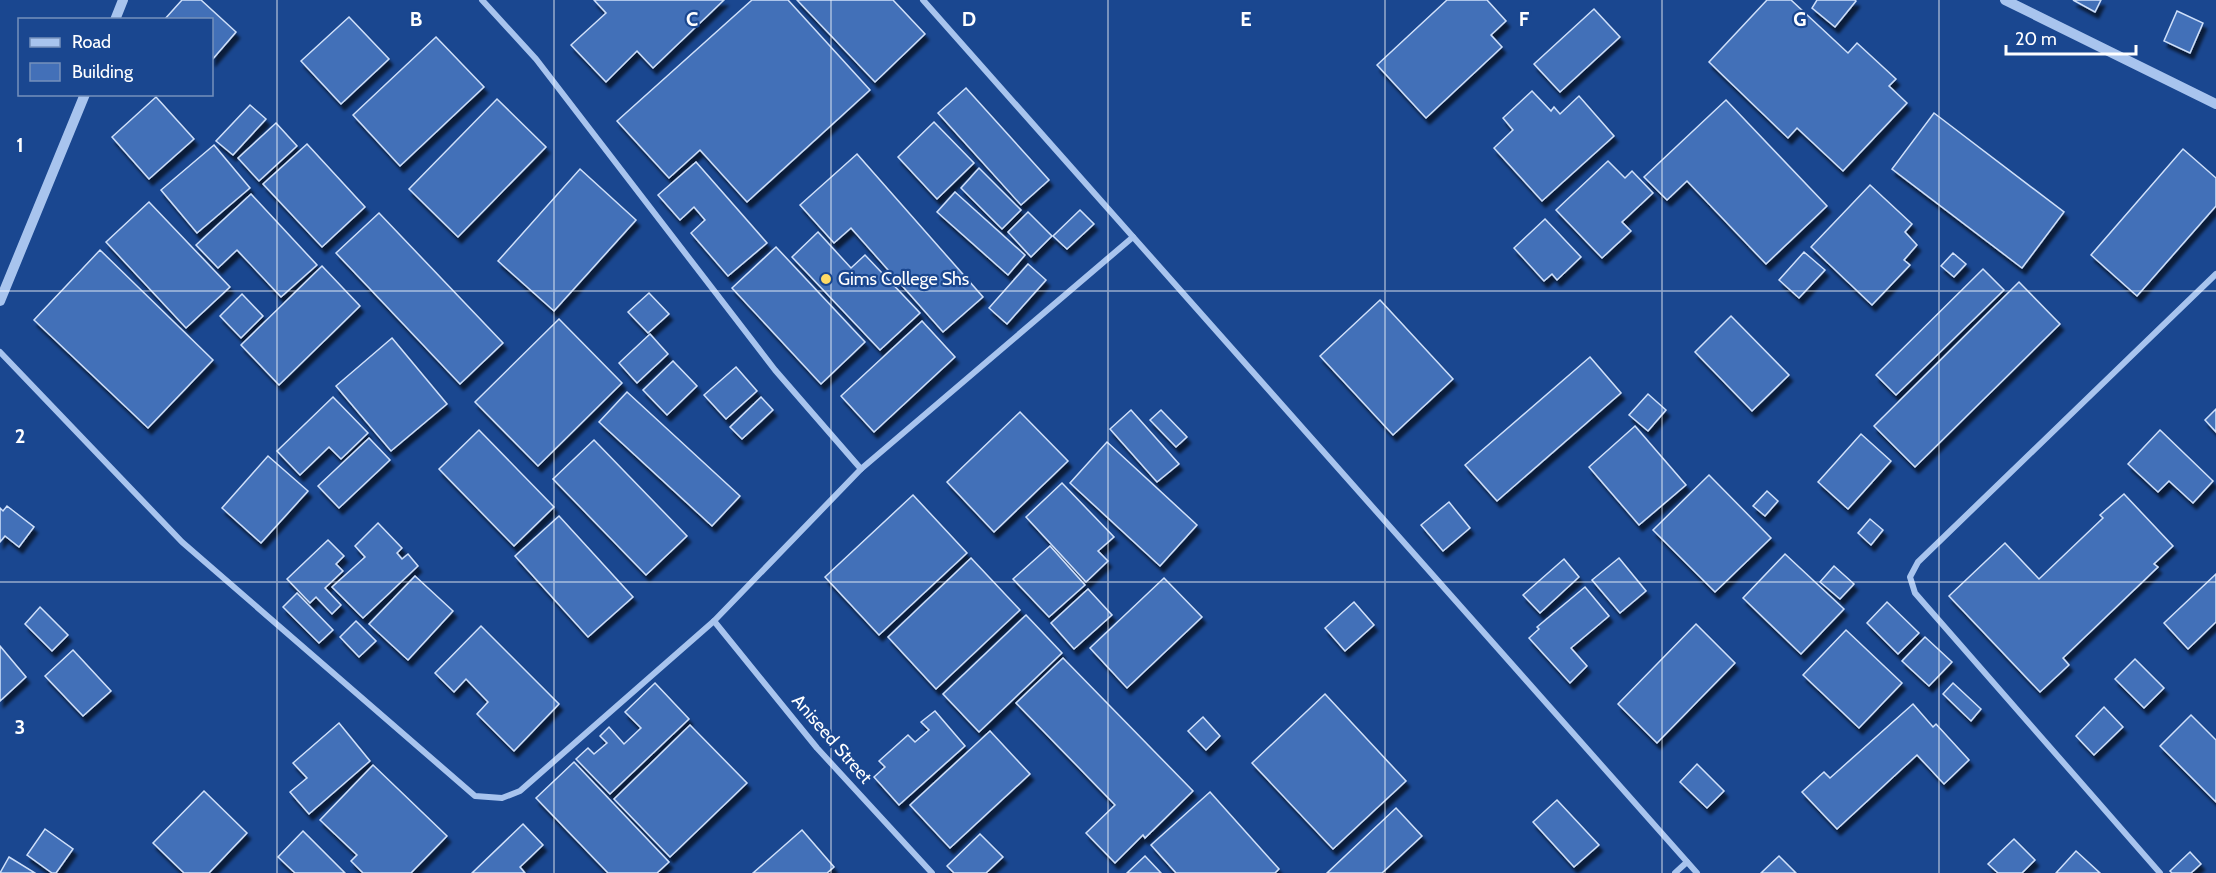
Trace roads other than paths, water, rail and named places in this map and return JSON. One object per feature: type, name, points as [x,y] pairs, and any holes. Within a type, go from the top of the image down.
[{"type":"street","points":[[116,18],[123,0]]},
{"type":"street","points":[[482,0],[536,59],[775,370],[861,469]]},
{"type":"street","points":[[923,0],[1697,873]]},
{"type":"street","points":[[2005,0],[2216,104]]},
{"type":"street","points":[[0,301],[83,96]]},
{"type":"street","points":[[0,352],[182,542],[475,796],[502,798],[520,791],[714,621],[861,469],[1133,237]]},
{"type":"street","points":[[2160,873],[1915,593],[1910,577],[1918,562],[2216,274]]},
{"type":"street","name":"Aniseed Street","points":[[714,621],[817,748],[932,873]]},
{"type":"street","points":[[1675,873],[1687,862]]},
{"type":"place","name":"Gims College Shs","points":[[826,279]]}]
